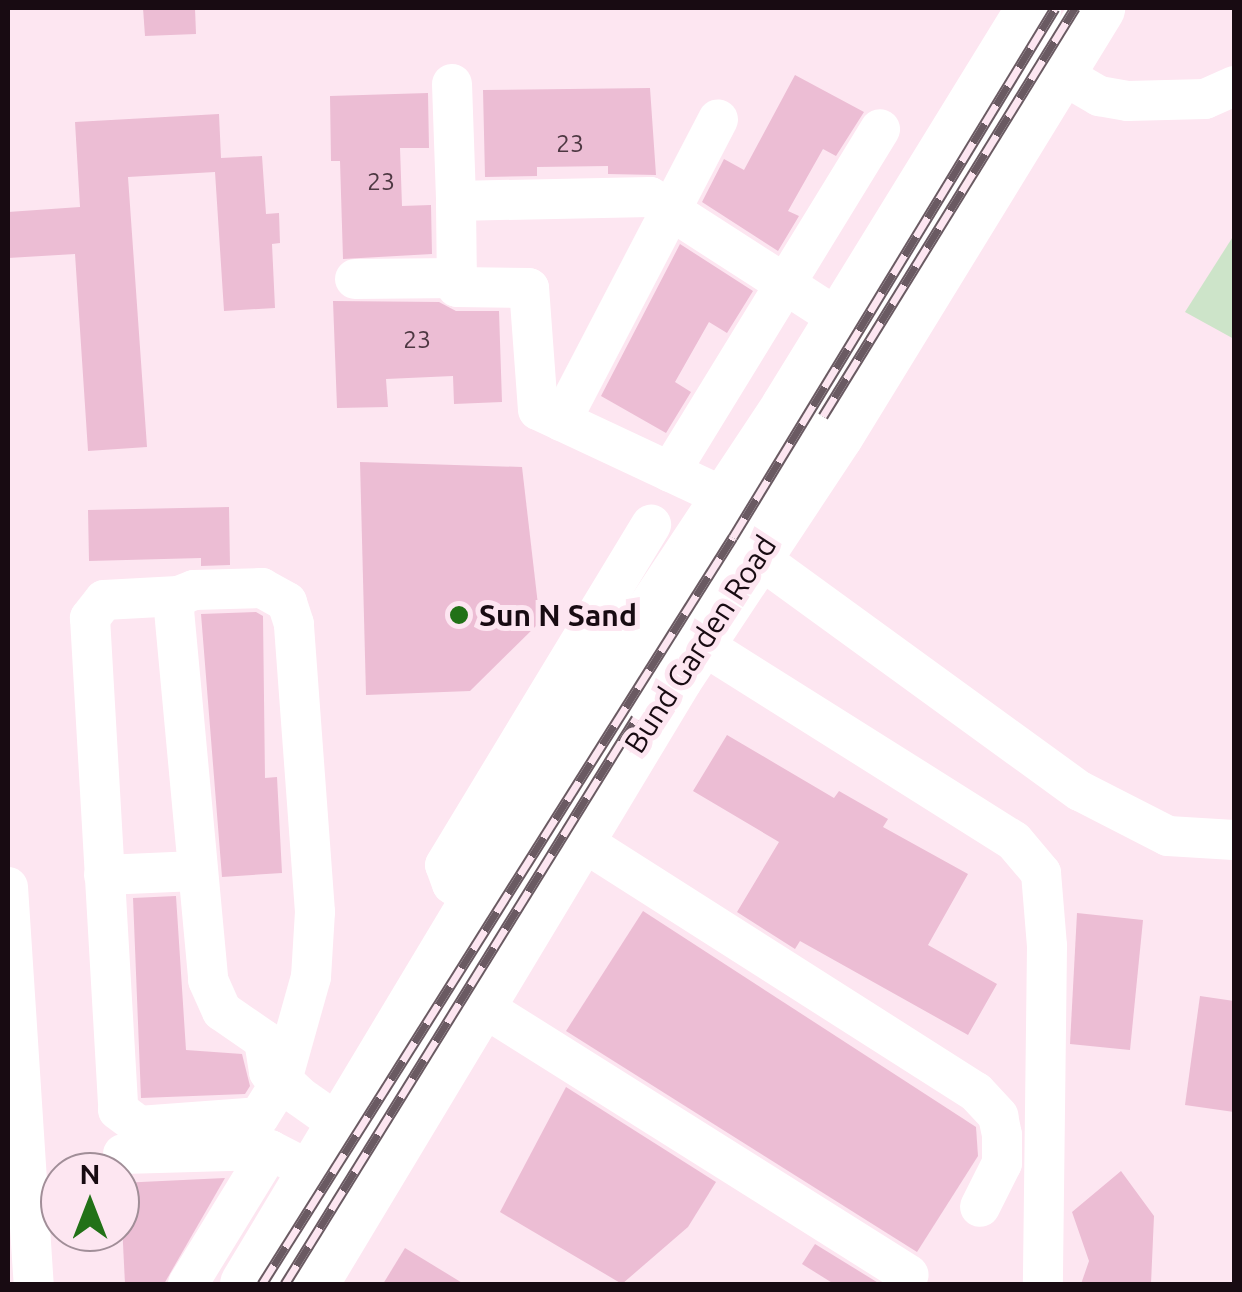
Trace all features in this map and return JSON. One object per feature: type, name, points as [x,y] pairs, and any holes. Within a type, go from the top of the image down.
[{"type":"highway","name":"Bund Garden Road","points":[[247,1284],[291,1160],[343,1127],[475,900],[724,497],[842,320],[1033,8]]},
{"type":"highway","name":"Bund Garden Road","points":[[310,1284],[698,642],[756,556],[1098,8]]},
{"type":"street","points":[[1058,72],[1099,96],[1128,101],[1205,98],[1234,86]]},
{"type":"street","points":[[452,84],[457,287],[530,288],[538,410],[724,497]]},
{"type":"street","points":[[561,421],[674,212],[718,120]]},
{"type":"street","points":[[670,472],[880,129]]},
{"type":"street","points":[[456,201],[650,197],[842,320]]},
{"type":"street","points":[[356,279],[457,278]]},
{"type":"street","points":[[475,900],[452,884],[446,865],[652,525]]},
{"type":"street","points":[[756,556],[1080,791],[1168,836],[1234,840]]},
{"type":"street","points":[[262,588],[287,602],[294,624],[317,953],[282,1080],[260,1118],[127,1122],[118,1110],[104,875],[90,618],[104,600],[262,588]]},
{"type":"street","points":[[178,596],[176,664],[212,1000],[264,1040],[269,1072],[343,1127]]},
{"type":"street","points":[[698,642],[1014,841],[1041,873],[1047,946],[1043,1284]]},
{"type":"street","points":[[578,838],[976,1092],[998,1116],[1002,1135],[1002,1163],[980,1207]]},
{"type":"street","points":[[104,875],[196,871]]},
{"type":"street","points":[[8,886],[15,1107],[34,1284]]},
{"type":"street","points":[[477,1003],[909,1275]]},
{"type":"street","points":[[140,1155],[291,1160]]},
{"type":"street","points":[[188,1284],[291,1160]]},
{"type":"green space","points":[[1234,235],[1234,339],[1185,312]]},
{"type":"building","points":[[143,8],[195,8],[196,34],[145,36]]},
{"type":"building","points":[[795,75],[864,112],[836,156],[823,149],[788,211],[799,216],[778,251],[702,202],[724,159],[744,170]]},
{"type":"building","points":[[650,88],[656,175],[608,174],[608,166],[537,167],[537,176],[485,177],[483,90]]},
{"type":"building","points":[[428,93],[429,148],[400,148],[402,206],[431,205],[432,254],[343,259],[340,161],[331,161],[330,96]]},
{"type":"building","points":[[219,114],[221,158],[262,156],[266,214],[279,213],[280,243],[272,244],[275,308],[224,311],[215,172],[128,177],[147,447],[88,451],[75,254],[8,258],[8,212],[80,207],[75,122]]},
{"type":"building","points":[[680,244],[753,291],[727,333],[709,322],[675,382],[691,392],[666,433],[601,396]]},
{"type":"building","points":[[333,301],[439,302],[456,311],[499,311],[502,402],[454,404],[453,376],[386,379],[388,407],[337,408]]},
{"type":"building","points":[[360,462],[522,467],[540,622],[470,691],[366,695]]},
{"type":"building","points":[[229,507],[230,565],[201,566],[201,558],[89,561],[88,510]]},
{"type":"building","points":[[256,612],[263,616],[265,778],[277,777],[282,873],[222,877],[201,614]]},
{"type":"building","points":[[727,735],[834,798],[839,791],[888,819],[883,827],[968,874],[928,945],[997,984],[968,1035],[800,941],[795,949],[737,912],[779,842],[693,791]]},
{"type":"building","points":[[176,896],[186,1050],[242,1054],[250,1086],[245,1094],[141,1098],[133,898]]},
{"type":"building","points":[[643,911],[976,1127],[978,1156],[917,1252],[566,1031]]},
{"type":"building","points":[[1077,913],[1143,920],[1130,1050],[1070,1044]]},
{"type":"building","points":[[1200,996],[1234,1001],[1234,1112],[1185,1105]]},
{"type":"building","points":[[566,1087],[716,1182],[688,1227],[622,1284],[500,1212]]},
{"type":"building","points":[[1121,1171],[1154,1216],[1151,1284],[1081,1284],[1089,1261],[1072,1212]]},
{"type":"building","points":[[225,1178],[164,1284],[125,1284],[123,1252],[140,1252],[140,1182]]},
{"type":"building","points":[[815,1244],[880,1284],[834,1284],[802,1264]]},
{"type":"building","points":[[405,1248],[464,1284],[383,1284]]},
{"type":"railway","points":[[262,1284],[733,537],[1055,8]]},
{"type":"railway","points":[[823,416],[1075,8]]},
{"type":"railway","points":[[285,1284],[636,718]]},
{"type":"place","name":"Sun N Sand","points":[[459,615]]}]
